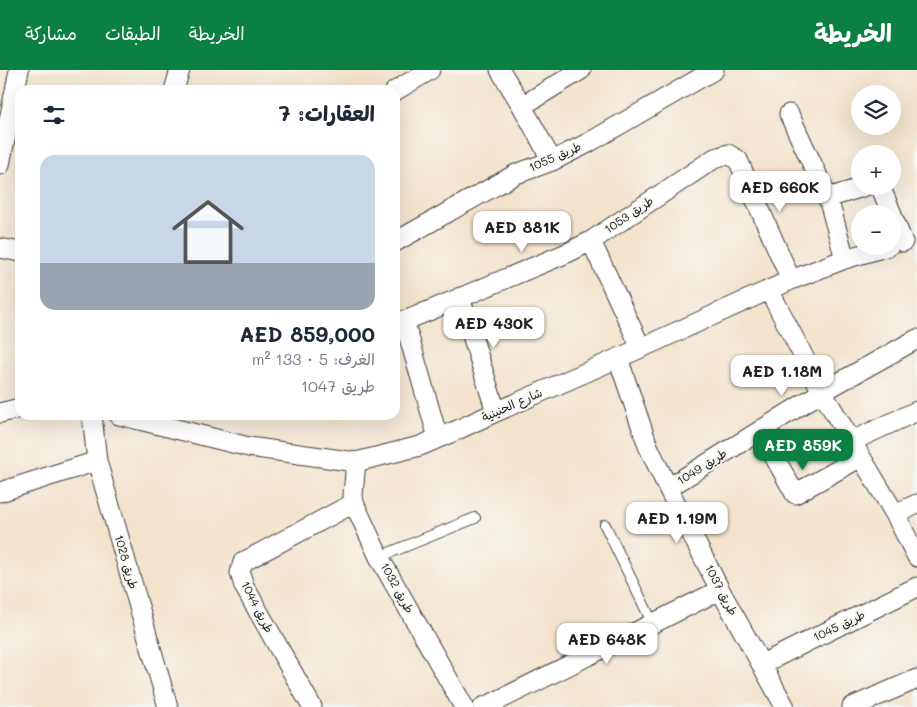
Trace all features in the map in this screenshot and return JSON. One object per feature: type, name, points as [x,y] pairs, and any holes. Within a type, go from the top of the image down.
[{"type":"street","points":[[16,85],[19,70]]},
{"type":"street","points":[[176,85],[180,70]]},
{"type":"street","points":[[400,88],[430,70]]},
{"type":"street","points":[[500,70],[552,161]]},
{"type":"street","points":[[522,106],[581,70]]},
{"type":"street","name":"طريق 1055","points":[[400,239],[516,174],[552,161],[588,143],[692,75],[714,70]]},
{"type":"street","points":[[0,165],[15,90]]},
{"type":"street","points":[[789,114],[828,198],[845,260]]},
{"type":"street","name":"طريق 1053","points":[[400,322],[567,253],[591,241],[715,158],[728,154],[738,160],[791,280]]},
{"type":"street","points":[[828,198],[851,191]]},
{"type":"street","points":[[591,241],[641,348]]},
{"type":"street","name":"شارع الحنينية","points":[[139,420],[249,447],[356,462],[420,446],[791,280],[845,260],[906,242]]},
{"type":"street","points":[[0,248],[15,251]]},
{"type":"street","points":[[768,290],[822,392],[895,514],[917,557]]},
{"type":"street","points":[[460,297],[496,412]]},
{"type":"street","points":[[400,322],[438,438]]},
{"type":"street","name":"طريق 1049","points":[[668,488],[822,392],[917,339]]},
{"type":"street","name":"طريق 1037","points":[[618,358],[648,446],[668,488],[720,590],[785,707]]},
{"type":"street","points":[[0,413],[15,409]]},
{"type":"street","points":[[760,431],[795,494],[856,449],[917,411]]},
{"type":"street","name":"طريق 1028","points":[[93,420],[97,461],[168,707]]},
{"type":"street","points":[[0,492],[97,461]]},
{"type":"street","name":"طريق 1032","points":[[356,462],[354,503],[379,557],[464,707]]},
{"type":"street","name":"طريق 1044","points":[[312,707],[244,586],[240,572],[243,562],[354,503]]},
{"type":"street","points":[[895,514],[917,504]]},
{"type":"street","name":"طريق 1045","points":[[762,664],[917,587]]},
{"type":"street","points":[[482,707],[490,705],[720,590]]},
{"type":"street","points":[[852,707],[917,679]]},
{"type":"lane","points":[[379,557],[475,518]]},
{"type":"lane","points":[[605,525],[653,624]]}]
